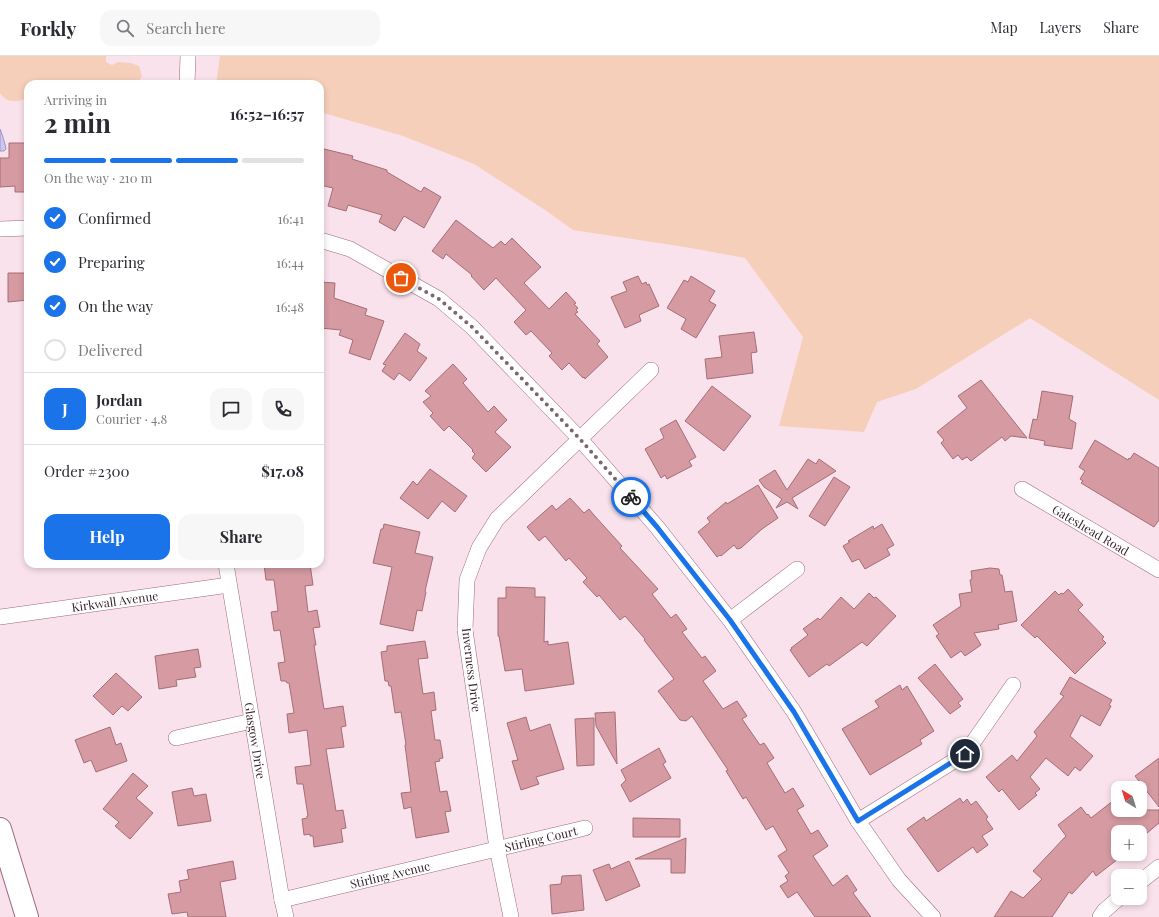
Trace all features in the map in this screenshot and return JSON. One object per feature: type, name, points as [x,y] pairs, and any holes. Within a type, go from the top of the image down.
[{"type":"main road","points":[[0,829],[27,917]]},
{"type":"street","points":[[187,80],[188,56]]},
{"type":"street","points":[[0,229],[24,228]]},
{"type":"street","points":[[324,241],[350,249],[439,299],[472,327],[580,439],[657,527],[730,620],[794,712],[858,821],[899,880],[933,917]]},
{"type":"street","name":"Inverness Drive","points":[[511,917],[497,848],[465,630],[467,580],[479,548],[497,519],[651,370]]},
{"type":"street","name":"Gateshead Road","points":[[1022,489],[1159,570]]},
{"type":"street","name":"Glasgow Drive","points":[[227,568],[286,917]]},
{"type":"street","points":[[730,620],[797,569]]},
{"type":"street","name":"Kirkwall Avenue","points":[[0,617],[230,585]]},
{"type":"street","points":[[858,821],[965,754],[1013,684]]},
{"type":"street","points":[[176,738],[252,721]]},
{"type":"street","name":"Stirling Court","points":[[497,848],[585,828]]},
{"type":"street","name":"Stirling Avenue","points":[[282,900],[497,848]]},
{"type":"street","points":[[1147,876],[1159,867]]},
{"type":"street","points":[[1100,917],[1111,905]]},
{"type":"shaded area","points":[[0,56],[106,56],[106,62],[112,65],[118,62],[131,63],[139,66],[142,76],[140,80],[24,80],[24,99],[12,101],[3,97],[0,93]]},
{"type":"shaded area","points":[[220,56],[1159,56],[1159,400],[1030,318],[916,389],[877,402],[864,432],[779,426],[803,337],[745,258],[685,247],[573,230],[474,164],[403,136],[324,113],[324,80],[217,80]]},
{"type":"shaded area","points":[[0,129],[6,148],[4,151],[0,151]]},
{"type":"building","points":[[9,143],[24,143],[24,192],[15,192],[15,186],[0,187],[0,158],[9,158]]},
{"type":"building","points":[[324,149],[353,156],[352,159],[387,170],[387,172],[421,192],[424,187],[441,197],[424,228],[404,216],[395,231],[379,222],[382,215],[348,205],[346,211],[328,206],[333,188],[324,186]]},
{"type":"building","points":[[456,220],[493,248],[501,241],[505,245],[512,238],[541,267],[524,283],[549,309],[566,292],[576,303],[574,304],[578,308],[576,310],[578,312],[575,314],[600,341],[597,344],[608,357],[585,379],[569,363],[562,370],[549,356],[552,353],[531,331],[526,335],[514,322],[526,310],[496,278],[484,290],[471,276],[472,275],[446,254],[443,259],[432,251]]},
{"type":"building","points":[[8,273],[24,273],[24,300],[8,302]]},
{"type":"building","points":[[638,276],[642,284],[646,282],[647,285],[649,284],[659,306],[639,315],[641,321],[625,328],[611,297],[627,291],[623,282]]},
{"type":"building","points":[[691,276],[715,291],[709,301],[716,305],[696,338],[681,329],[686,319],[667,308],[684,280],[688,282]]},
{"type":"building","points":[[324,282],[335,283],[334,298],[367,309],[365,315],[384,321],[370,360],[349,353],[353,340],[339,335],[341,330],[324,328]]},
{"type":"building","points":[[754,332],[757,352],[751,353],[753,373],[707,379],[705,359],[722,357],[719,336]]},
{"type":"building","points":[[405,333],[420,344],[417,351],[427,358],[410,381],[399,373],[394,380],[382,371],[386,365],[383,364]]},
{"type":"building","points":[[453,364],[467,379],[463,383],[488,412],[494,406],[507,420],[495,432],[511,447],[486,472],[472,458],[475,454],[472,451],[473,450],[449,426],[444,431],[430,416],[433,413],[423,402],[431,396],[425,391]]},
{"type":"building","points":[[981,380],[1027,438],[1011,436],[1005,441],[1002,437],[971,461],[967,457],[962,460],[958,455],[953,459],[941,443],[944,440],[937,432],[967,408],[958,396]]},
{"type":"building","points":[[712,386],[751,416],[724,451],[685,421]]},
{"type":"building","points":[[1042,391],[1073,396],[1069,419],[1076,423],[1072,449],[1044,445],[1045,441],[1029,438],[1033,419],[1037,420]]},
{"type":"building","points":[[676,420],[696,457],[689,461],[692,466],[667,479],[665,475],[661,478],[645,449],[664,438],[660,429]]},
{"type":"building","points":[[1095,440],[1128,460],[1134,453],[1159,468],[1159,520],[1154,527],[1081,483],[1083,481],[1080,479],[1085,471],[1079,467]]},
{"type":"building","points":[[808,459],[816,464],[819,459],[836,471],[792,498],[798,509],[787,502],[776,508],[782,499],[764,487],[759,480],[775,470],[787,490]]},
{"type":"building","points":[[430,469],[467,496],[455,512],[442,501],[428,519],[400,498],[413,481],[417,485]]},
{"type":"building","points":[[834,477],[850,487],[825,526],[809,516]]},
{"type":"building","points":[[758,485],[778,518],[762,529],[741,548],[737,549],[734,545],[721,556],[720,555],[717,557],[698,532],[710,522],[707,518],[726,502],[727,504]]},
{"type":"building","points":[[570,498],[584,513],[589,509],[622,546],[620,548],[658,589],[652,594],[671,618],[676,614],[687,629],[682,632],[702,658],[705,656],[716,671],[703,681],[723,709],[737,701],[747,716],[742,719],[760,745],[764,743],[774,758],[767,763],[785,793],[793,788],[804,806],[797,810],[811,834],[818,830],[828,846],[813,856],[833,886],[847,875],[857,890],[853,893],[871,917],[815,917],[797,892],[788,898],[780,886],[788,881],[785,876],[789,873],[778,856],[787,850],[773,826],[766,830],[746,797],[743,799],[726,771],[728,770],[692,716],[686,721],[680,720],[658,691],[674,679],[644,640],[645,639],[625,616],[620,620],[599,595],[597,597],[583,582],[587,578],[569,558],[566,561],[545,536],[539,541],[527,527],[552,505],[556,510]]},
{"type":"building","points":[[384,524],[420,532],[415,553],[433,557],[422,611],[417,610],[413,631],[380,624],[392,567],[373,563],[381,529],[383,529]]},
{"type":"building","points":[[882,524],[894,545],[887,549],[890,555],[865,569],[859,559],[852,562],[843,546],[850,542],[848,541],[873,526],[874,529]]},
{"type":"building","points":[[264,568],[311,568],[313,585],[305,586],[308,612],[317,610],[320,627],[313,628],[316,645],[314,645],[324,709],[343,706],[346,726],[341,727],[344,747],[326,749],[336,811],[343,810],[346,828],[341,829],[343,842],[314,847],[313,836],[310,836],[310,834],[304,835],[302,819],[307,818],[308,816],[303,784],[297,784],[295,767],[311,765],[307,730],[289,733],[287,714],[294,713],[289,683],[286,681],[281,681],[278,663],[285,662],[280,630],[274,631],[271,612],[278,611],[274,580],[266,580]]},
{"type":"building","points":[[990,568],[999,569],[1000,575],[1002,575],[1005,592],[1012,591],[1017,621],[998,625],[999,629],[974,633],[981,645],[965,656],[961,651],[951,658],[936,636],[939,634],[933,625],[961,606],[959,594],[972,592],[970,580],[972,579],[971,571]]},
{"type":"building","points":[[506,587],[535,588],[535,597],[545,597],[544,642],[548,641],[548,645],[568,642],[574,684],[525,691],[522,669],[505,671],[498,636],[498,598],[506,598]]},
{"type":"building","points":[[1068,589],[1083,605],[1078,610],[1104,637],[1102,639],[1106,643],[1075,674],[1037,636],[1035,638],[1021,625],[1055,591],[1059,595],[1061,593],[1063,594]]},
{"type":"building","points":[[869,593],[874,598],[876,597],[896,616],[867,646],[862,642],[829,666],[827,664],[809,677],[790,650],[808,635],[803,629],[818,618],[820,620],[841,597],[854,609]]},
{"type":"building","points":[[425,641],[428,658],[418,659],[423,694],[434,692],[436,710],[431,711],[435,740],[440,740],[443,758],[439,759],[440,761],[435,762],[440,792],[447,791],[451,811],[445,812],[449,832],[416,838],[411,807],[404,809],[401,793],[411,792],[401,712],[395,713],[391,686],[389,686],[388,681],[385,681],[381,652],[387,651],[387,646]]},
{"type":"building","points":[[198,649],[201,667],[194,668],[196,677],[176,680],[177,686],[159,689],[155,656]]},
{"type":"building","points":[[935,664],[963,699],[958,703],[961,706],[950,714],[918,678]]},
{"type":"building","points":[[116,673],[142,697],[128,711],[122,706],[113,715],[93,696]]},
{"type":"building","points":[[1070,677],[1112,700],[1109,705],[1111,706],[1100,726],[1081,715],[1070,736],[1093,756],[1080,771],[1075,767],[1068,776],[1046,758],[1030,777],[1040,789],[1035,793],[1037,795],[1019,810],[1002,789],[999,792],[986,777],[1012,755],[1017,761],[1037,736],[1034,732],[1064,696],[1060,694]]},
{"type":"building","points":[[900,685],[902,690],[907,686],[934,731],[920,740],[922,744],[870,775],[842,729],[879,707],[875,701]]},
{"type":"building","points":[[615,712],[617,764],[596,726],[595,713]]},
{"type":"building","points":[[526,717],[530,731],[550,724],[564,769],[536,777],[539,784],[521,790],[512,761],[518,760],[507,723]]},
{"type":"building","points":[[594,718],[594,765],[577,766],[575,719]]},
{"type":"building","points":[[110,727],[116,745],[121,743],[127,761],[96,772],[91,760],[84,763],[75,740]]},
{"type":"building","points":[[659,748],[666,762],[663,764],[671,778],[630,802],[621,785],[626,780],[621,770]]},
{"type":"building","points":[[1159,758],[1159,807],[1147,792],[1147,781],[1139,781],[1135,776]]},
{"type":"building","points":[[133,773],[148,786],[136,798],[153,813],[130,839],[115,826],[119,822],[103,809]]},
{"type":"building","points":[[192,788],[194,796],[206,794],[211,821],[178,826],[172,792]]},
{"type":"building","points":[[960,798],[963,803],[967,799],[971,805],[976,801],[988,817],[986,819],[993,829],[982,836],[988,845],[977,853],[973,847],[938,872],[907,829],[924,817],[926,821]]},
{"type":"building","points":[[1111,802],[1111,817],[1147,817],[1147,810],[1159,810],[1159,823],[1147,833],[1147,825],[1111,825],[1111,861],[1115,861],[1096,876],[1093,871],[1072,894],[1069,892],[1052,917],[994,917],[1011,891],[1023,898],[1042,879],[1033,871],[1066,836],[1058,825],[1081,807],[1091,818]]},
{"type":"building","points":[[633,818],[680,819],[680,837],[633,837]]},
{"type":"building","points":[[686,838],[685,873],[671,873],[671,859],[635,859]]},
{"type":"building","points":[[233,861],[236,879],[220,882],[226,917],[188,917],[187,912],[172,914],[168,894],[181,892],[179,881],[189,879],[187,870]]},
{"type":"building","points":[[629,861],[640,886],[606,901],[593,870],[609,864],[611,869]]},
{"type":"building","points":[[581,875],[584,910],[552,914],[550,885],[561,884],[562,876]]},
{"type":"way so far","points":[[401,278],[439,299],[472,327],[580,439],[631,497]]},
{"type":"route","points":[[631,497],[657,527],[730,620],[794,712],[858,821],[965,754]]}]
